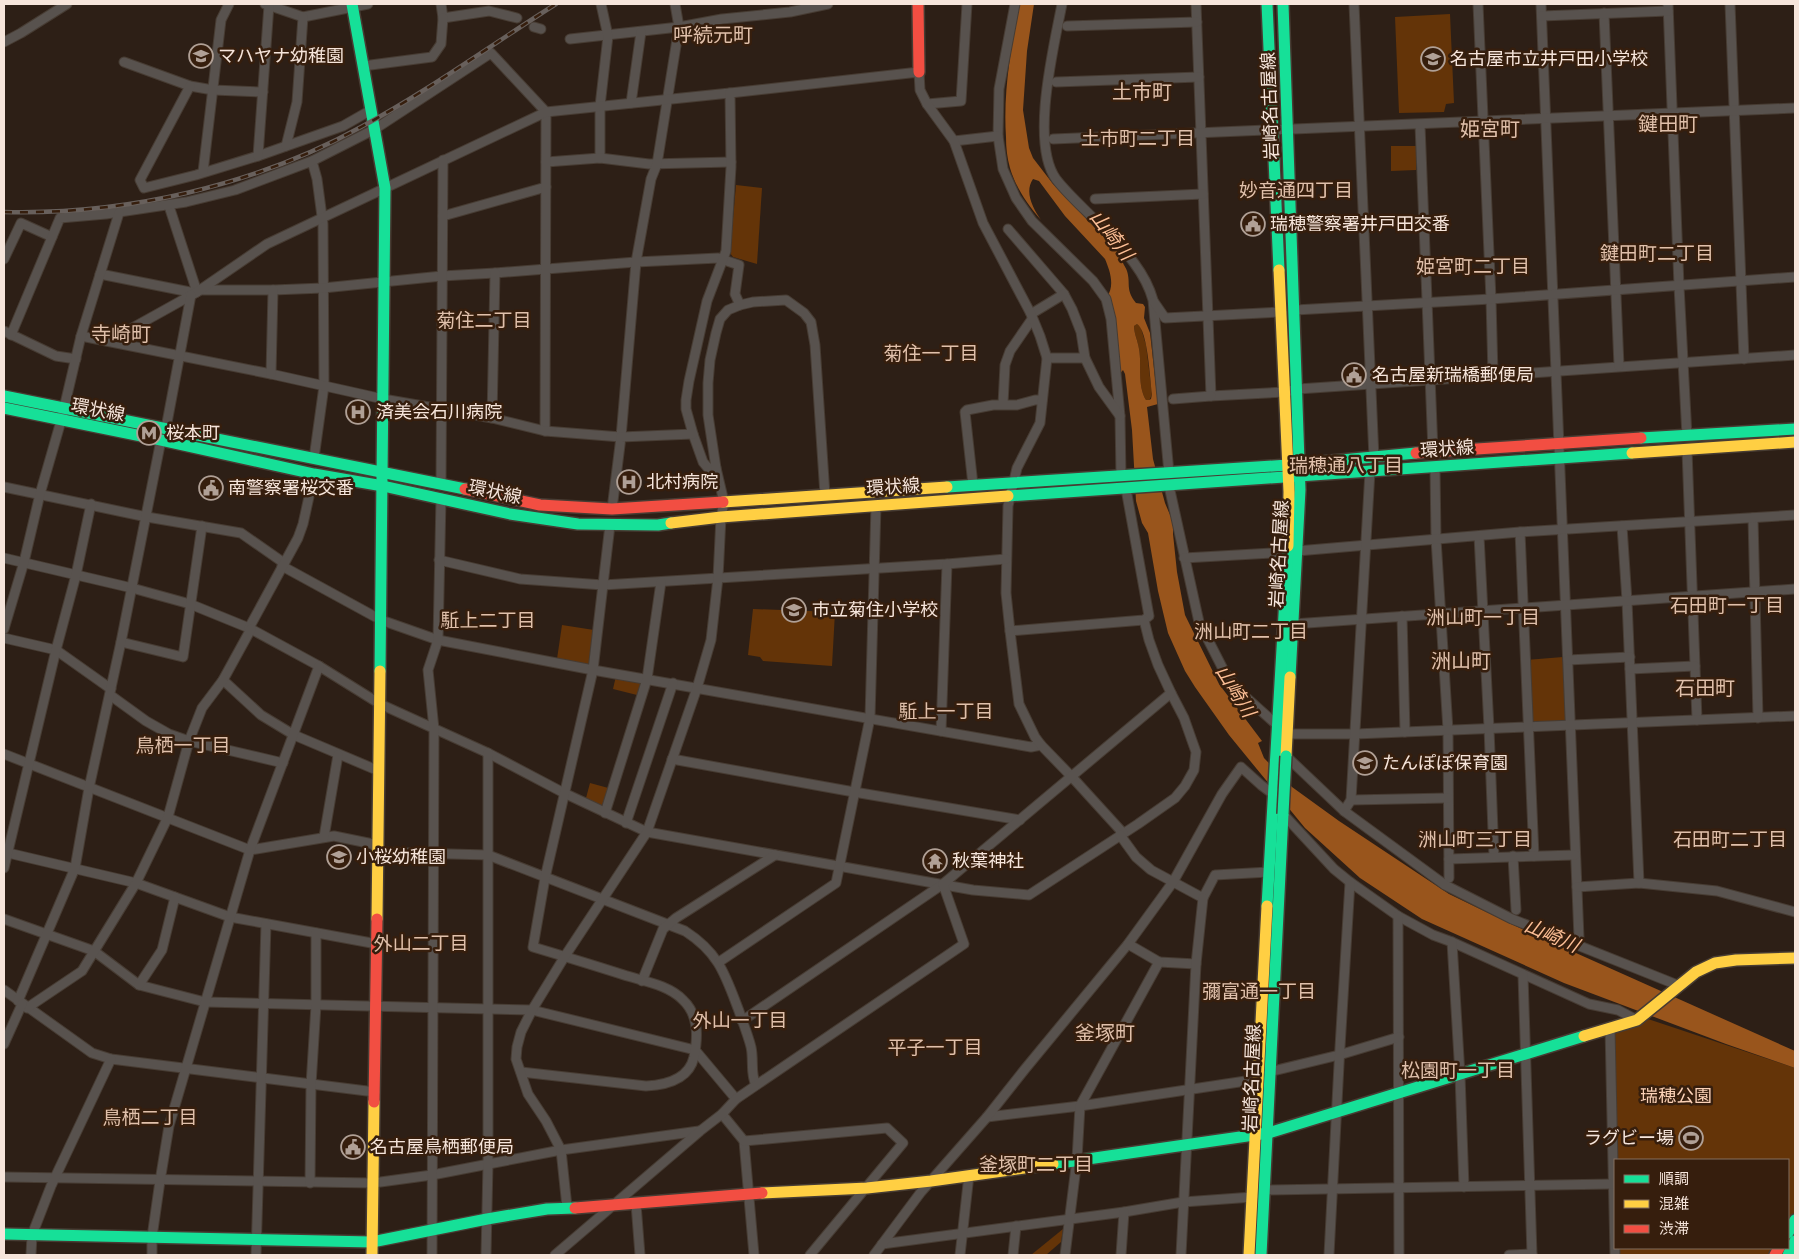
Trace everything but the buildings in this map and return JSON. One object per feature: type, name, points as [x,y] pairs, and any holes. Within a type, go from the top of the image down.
[{"type":"main road","points":[[918,4],[919,72]]},
{"type":"main road","name":"岩崎名古屋線","points":[[1267,4],[1285,392],[1294,465]]},
{"type":"main road","name":"岩崎名古屋線","points":[[1249,1255],[1253,1197],[1269,1072],[1293,624],[1292,552],[1298,389],[1283,4]]},
{"type":"main road","points":[[352,5],[385,188],[383,486],[372,1255]]},
{"type":"main road","name":"環状線","points":[[4,396],[540,504],[612,509],[1294,465],[1433,451],[1795,429]]},
{"type":"main road","name":"環状線","points":[[4,408],[314,474],[383,486],[545,520],[610,525],[658,524],[721,517],[876,505],[1795,442]]},
{"type":"main road","name":"岩崎名古屋線","points":[[1261,1255],[1264,1190],[1259,1079],[1277,725],[1292,552]]},
{"type":"main road","points":[[4,1234],[372,1242],[547,1209],[612,1206],[749,1194],[867,1188],[931,1181],[1262,1134],[1639,1019],[1696,972],[1715,963],[1736,960],[1795,958]]},
{"type":"main road","points":[[1789,1231],[1795,1220]]},
{"type":"main road","points":[[1788,1255],[1795,1241]]},
{"type":"street","points":[[4,42],[21,34],[67,4]]},
{"type":"street","points":[[203,172],[222,20],[229,4]]},
{"type":"street","points":[[258,156],[267,5],[303,17],[352,5],[368,4]]},
{"type":"street","points":[[363,66],[432,57],[442,44],[441,4]]},
{"type":"street","points":[[600,158],[600,106],[608,36],[601,4]]},
{"type":"street","points":[[612,509],[621,437],[636,262],[650,179],[658,164],[679,27],[675,4]]},
{"type":"street","points":[[570,39],[641,32],[722,19],[790,12],[828,4]]},
{"type":"street","points":[[927,104],[961,101],[967,4]]},
{"type":"street","points":[[1016,4],[999,89],[998,136],[1003,169],[1016,198],[1032,221],[1093,281],[1106,299],[1111,319],[1125,476]]},
{"type":"street","points":[[1062,4],[1047,81],[1045,153],[1056,179],[1127,254],[1149,285],[1153,300],[1167,473]]},
{"type":"street","points":[[1196,4],[1211,396]]},
{"type":"street","points":[[1354,4],[1374,458]]},
{"type":"street","points":[[1478,4],[1491,299],[1492,375]]},
{"type":"street","points":[[1541,4],[1561,458],[1579,938]]},
{"type":"street","points":[[1730,4],[1744,359]]},
{"type":"street","points":[[1542,16],[1668,7],[1682,364],[1687,436]]},
{"type":"street","points":[[442,18],[489,11],[518,18]]},
{"type":"street","points":[[1604,13],[1619,366]]},
{"type":"street","points":[[286,146],[297,102],[303,17]]},
{"type":"street","points":[[1067,26],[1197,22]]},
{"type":"street","points":[[631,103],[641,32]]},
{"type":"street","points":[[76,359],[56,356],[8,333],[60,218],[169,206],[236,190],[312,161],[375,129],[491,53],[546,112],[545,431]]},
{"type":"street","points":[[124,62],[190,86],[213,90],[263,92]]},
{"type":"street","points":[[108,341],[196,293],[267,244],[546,112],[919,72],[920,90],[927,104],[954,141],[982,223],[1032,317],[1047,358],[1040,423],[1017,468],[1015,483],[1008,506],[1006,593],[1019,704],[1041,746],[1072,777],[1122,834],[1136,857],[1151,870],[1203,898]]},
{"type":"street","points":[[1056,82],[1199,77]]},
{"type":"street","points":[[190,86],[140,180],[144,188],[258,156],[343,126],[371,110]]},
{"type":"street","points":[[716,468],[708,468],[703,462],[686,409],[707,301],[726,251],[730,162],[730,93]]},
{"type":"street","points":[[1053,139],[1547,120],[1795,108]]},
{"type":"street","points":[[1420,125],[1433,451]]},
{"type":"street","points":[[954,141],[998,136]]},
{"type":"street","points":[[546,162],[600,158],[658,164],[730,162]]},
{"type":"street","points":[[441,484],[443,160]]},
{"type":"street","points":[[312,161],[317,179],[322,217],[324,386],[314,458]]},
{"type":"street","points":[[442,216],[546,187]]},
{"type":"street","points":[[1095,199],[1203,194]]},
{"type":"street","points":[[166,428],[180,357],[196,293],[169,206]]},
{"type":"street","points":[[4,629],[24,562],[81,336],[119,212]]},
{"type":"street","points":[[4,260],[21,223],[52,237]]},
{"type":"street","points":[[1008,229],[1064,294],[1081,332],[1085,358],[1099,387],[1120,416]]},
{"type":"street","points":[[100,274],[196,293],[323,288],[442,276],[546,270],[636,262],[724,259],[739,264],[735,294],[740,305]]},
{"type":"street","points":[[492,418],[494,273]]},
{"type":"street","points":[[1295,310],[1491,299],[1795,277]]},
{"type":"street","points":[[271,374],[273,290]]},
{"type":"street","points":[[1003,404],[1005,365],[1010,351],[1032,317],[1064,294]]},
{"type":"street","points":[[567,1207],[562,1150],[528,1094],[516,1059],[518,1047],[522,1032],[532,1010],[564,956],[647,832],[697,688],[711,640],[718,578],[721,517],[724,502],[716,468],[708,415],[708,384],[710,360],[720,319],[728,310],[740,305],[786,300],[804,312],[810,322],[815,345],[825,495]]},
{"type":"street","points":[[1153,300],[1165,318],[1282,312]]},
{"type":"street","points":[[81,336],[271,374],[383,399],[492,418],[545,431],[621,437],[693,434]]},
{"type":"street","points":[[1173,399],[1619,366],[1682,364],[1795,356]]},
{"type":"street","points":[[1047,358],[1085,358]]},
{"type":"street","points":[[973,485],[965,412],[975,408],[1042,400]]},
{"type":"street","points":[[4,1044],[22,1004],[75,868],[89,788],[111,692],[161,440]]},
{"type":"street","points":[[1687,450],[1696,720]]},
{"type":"street","points":[[1435,468],[1436,539],[1448,730],[1449,878]]},
{"type":"street","points":[[1344,810],[1351,800],[1370,471]]},
{"type":"street","points":[[22,1004],[82,971],[136,883],[168,817],[190,741],[202,708],[223,680],[303,524],[314,474]]},
{"type":"street","points":[[4,486],[147,517],[241,533],[283,565],[381,620],[438,640],[593,670],[1031,747],[1041,746]]},
{"type":"street","points":[[1167,486],[1200,622],[1224,671],[1238,691],[1287,734],[1355,734],[1795,716]]},
{"type":"street","points":[[1010,631],[1144,620],[1149,616],[1126,488]]},
{"type":"street","points":[[432,1255],[434,729],[428,670],[438,640],[438,560],[441,498]]},
{"type":"street","points":[[4,868],[6,852],[76,575],[91,504]]},
{"type":"street","points":[[718,962],[836,883],[870,718],[876,505]]},
{"type":"street","points":[[1184,558],[1292,552],[1520,532],[1563,531],[1795,515]]},
{"type":"street","points":[[1753,518],[1758,718]]},
{"type":"street","points":[[521,1072],[660,1086],[680,1077],[688,1069],[693,1060],[695,1050],[697,1029],[692,1012],[674,992],[532,947],[545,878],[593,670],[610,525]]},
{"type":"street","points":[[121,642],[183,657],[202,526]]},
{"type":"street","points":[[1622,526],[1630,657],[1639,884]]},
{"type":"street","points":[[1520,532],[1534,856]]},
{"type":"street","points":[[1479,536],[1484,610],[1494,857]]},
{"type":"street","points":[[4,558],[132,588],[190,604],[250,629],[319,666],[380,704],[488,753],[564,793],[647,832],[973,890],[1029,894],[1175,798],[1185,786],[1194,770],[1196,752],[1193,741],[1158,665],[1144,620]]},
{"type":"street","points":[[438,560],[520,579],[603,584],[873,569],[1006,559]]},
{"type":"street","points":[[941,731],[947,564]]},
{"type":"street","points":[[605,812],[647,679],[660,582]]},
{"type":"street","points":[[1293,624],[1795,589]]},
{"type":"street","points":[[1402,616],[1405,732]]},
{"type":"street","points":[[4,638],[56,650],[146,721],[169,734],[190,741],[283,763]]},
{"type":"street","points":[[1568,660],[1630,657]]},
{"type":"street","points":[[152,1255],[152,1237],[169,1126],[250,850],[319,666]]},
{"type":"street","points":[[1630,669],[1694,666]]},
{"type":"street","points":[[223,680],[261,715],[294,735],[379,772]]},
{"type":"street","points":[[626,823],[673,683]]},
{"type":"street","points":[[742,1021],[943,884],[1172,693]]},
{"type":"street","points":[[486,1255],[488,1163],[488,753]]},
{"type":"street","points":[[4,754],[250,850],[334,836],[372,844],[378,852],[488,856],[684,931],[706,947],[718,962],[726,978],[752,1050],[753,1079],[756,1085]]},
{"type":"street","points":[[324,837],[338,755]]},
{"type":"street","points":[[1286,756],[1344,810],[1445,885],[1512,919],[1678,988]]},
{"type":"street","points":[[672,759],[1020,820]]},
{"type":"street","points":[[874,1255],[931,1181],[987,1117],[1025,1068],[1128,944],[1173,882],[1222,794],[1241,767],[1260,786],[1273,794]]},
{"type":"street","points":[[1351,800],[1448,798]]},
{"type":"street","points":[[1283,814],[1334,870],[1398,916],[1433,935],[1589,1004],[1618,1010],[1639,1019]]},
{"type":"street","points":[[6,852],[136,883],[230,917],[377,944]]},
{"type":"street","points":[[1449,858],[1576,854]]},
{"type":"street","points":[[642,981],[663,929],[668,924],[775,855]]},
{"type":"street","points":[[1513,856],[1516,910]]},
{"type":"street","points":[[1181,1255],[1196,964],[1203,898],[1215,875],[1269,872]]},
{"type":"street","points":[[1329,1255],[1350,882]]},
{"type":"street","points":[[554,1255],[700,1130],[722,1114],[736,1099],[964,944],[943,884]]},
{"type":"street","points":[[1577,887],[1639,884],[1718,891],[1795,912]]},
{"type":"street","points":[[139,985],[162,950],[175,897]]},
{"type":"street","points":[[1398,916],[1397,1093],[1399,1255]]},
{"type":"street","points":[[4,919],[94,951],[139,985],[205,1002],[532,1010],[695,1050],[736,1099]]},
{"type":"street","points":[[256,1255],[266,924]]},
{"type":"street","points":[[310,1183],[311,1085],[316,1005],[316,933]]},
{"type":"street","points":[[1452,942],[1464,1187]]},
{"type":"street","points":[[1128,944],[1159,962],[1196,964]]},
{"type":"street","points":[[1065,1255],[1077,1159],[1080,1106],[1159,962]]},
{"type":"street","points":[[1509,1255],[1532,1255],[1524,975]]},
{"type":"street","points":[[4,990],[92,1053],[110,1059],[374,1092]]},
{"type":"street","points":[[1610,1028],[1614,1231]]},
{"type":"street","points":[[1269,1072],[1398,1037]]},
{"type":"street","points":[[31,1255],[32,1235],[55,1178],[110,1059]]},
{"type":"street","points":[[987,1117],[1080,1106],[1259,1079]]},
{"type":"street","points":[[722,1114],[744,1141],[754,1255]]},
{"type":"street","points":[[744,1141],[887,1128],[903,1143],[810,1255]]},
{"type":"street","points":[[4,1176],[373,1183],[432,1175],[562,1150],[700,1130]]},
{"type":"street","points":[[960,1255],[969,1175]]},
{"type":"street","points":[[1264,1190],[1612,1184]]},
{"type":"street","points":[[882,1244],[1124,1212],[1183,1202],[1253,1197]]},
{"type":"street","points":[[636,1204],[640,1255]]},
{"type":"street","points":[[1121,1255],[1124,1212]]},
{"type":"street","points":[[1013,1255],[1016,1226]]},
{"type":"green space","points":[[1450,14],[1454,103],[1446,104],[1444,112],[1399,113],[1395,17]]},
{"type":"green space","points":[[1391,146],[1416,146],[1416,170],[1391,171]]},
{"type":"green space","points":[[736,185],[762,188],[757,264],[733,257],[730,253]]},
{"type":"green space","points":[[1140,325],[1146,345],[1152,394],[1149,400],[1146,400],[1142,388],[1140,355],[1134,329],[1134,326]]},
{"type":"green space","points":[[753,609],[835,612],[832,666],[763,661],[760,657],[748,655]]},
{"type":"green space","points":[[562,625],[594,630],[591,666],[557,659]]},
{"type":"green space","points":[[1563,657],[1566,723],[1529,724],[1526,660]]},
{"type":"green space","points":[[616,676],[642,680],[637,695],[613,689]]},
{"type":"green space","points":[[590,783],[612,789],[606,809],[586,798]]},
{"type":"green space","name":"瑞穂公園","points":[[1642,1017],[1795,1068],[1795,1255],[1615,1255],[1615,1249],[1789,1249],[1789,1159],[1614,1159],[1614,1210],[1610,1028]]},
{"type":"green space","points":[[1063,1229],[1061,1242],[1046,1255],[1031,1255]]},
{"type":"shaded area","name":"山崎川","points":[[1019,4],[1034,4],[1027,51],[1023,110],[1029,148],[1033,158],[1053,184],[1122,256],[1131,294],[1136,303],[1143,304],[1145,307],[1144,318],[1150,333],[1158,404],[1147,407],[1153,459],[1165,503],[1173,522],[1177,572],[1185,615],[1219,684],[1262,741],[1258,743],[1264,758],[1292,787],[1339,821],[1449,894],[1511,924],[1795,1051],[1795,1068],[1564,983],[1422,919],[1360,878],[1305,828],[1229,735],[1185,671],[1168,633],[1158,591],[1148,533],[1142,523],[1136,501],[1132,430],[1125,374],[1123,370],[1119,375],[1107,297],[1111,283],[1107,264],[1105,259],[1065,216],[1039,181],[1033,179],[1030,184],[1029,195],[1041,220],[1022,196],[1010,168],[1007,156],[1005,120],[1008,70]],"holes":[[[1137,324],[1141,328],[1149,367],[1152,394],[1149,400],[1146,400],[1143,394],[1140,375],[1140,355],[1134,326]]]},
{"type":"railway","points":[[4,212],[50,212],[142,202],[188,193],[233,181],[277,166],[320,148],[386,113],[556,4]]},
{"type":"traffic: fast","points":[[352,4],[385,188],[380,671]]},
{"type":"traffic: fast","points":[[1267,4],[1279,270]]},
{"type":"traffic: fast","points":[[1283,4],[1300,490],[1290,677]]},
{"type":"traffic: fast","points":[[4,396],[465,489]]},
{"type":"traffic: fast","points":[[4,408],[510,514],[578,524],[658,525],[671,523]]},
{"type":"traffic: fast","points":[[1641,438],[1795,429]]},
{"type":"traffic: fast","points":[[947,487],[1288,465],[1416,453]]},
{"type":"traffic: fast","points":[[1008,496],[1632,453]]},
{"type":"traffic: fast","points":[[1267,906],[1288,546]]},
{"type":"traffic: fast","points":[[1283,814],[1286,756]]},
{"type":"traffic: fast","points":[[1261,1255],[1283,814]]},
{"type":"traffic: fast","points":[[1053,1164],[1268,1133],[1584,1036]]},
{"type":"traffic: fast","points":[[4,1234],[372,1242],[487,1219],[547,1209],[575,1208]]},
{"type":"traffic: fast","points":[[1789,1231],[1795,1220]]},
{"type":"traffic: fast","points":[[1788,1255],[1795,1241]]},
{"type":"traffic: slow","points":[[1279,270],[1289,492],[1288,546]]},
{"type":"traffic: slow","points":[[1632,453],[1795,442]]},
{"type":"traffic: slow","points":[[723,502],[947,487]]},
{"type":"traffic: slow","points":[[671,523],[721,517],[1008,496]]},
{"type":"traffic: slow","points":[[377,919],[380,671]]},
{"type":"traffic: slow","points":[[1286,756],[1290,677]]},
{"type":"traffic: slow","points":[[1249,1255],[1267,906]]},
{"type":"traffic: slow","points":[[1584,1036],[1637,1020],[1696,972],[1715,963],[1736,960],[1795,958]]},
{"type":"traffic: slow","points":[[372,1255],[374,1102]]},
{"type":"traffic: slow","points":[[762,1193],[867,1188],[1053,1164]]},
{"type":"traffic: jam","points":[[918,4],[919,72]]},
{"type":"traffic: jam","points":[[1416,453],[1641,438]]},
{"type":"traffic: jam","points":[[465,489],[540,505],[612,509],[723,502]]},
{"type":"traffic: jam","points":[[374,1102],[377,919]]},
{"type":"traffic: jam","points":[[575,1208],[762,1193]]},
{"type":"traffic: jam","points":[[1775,1255],[1778,1249]]},
{"type":"place","name":"マハヤナ幼稚園","points":[[201,56]]},
{"type":"place","name":"名古屋市立井戸田小学校","points":[[1433,59]]},
{"type":"place","name":"瑞穂警察署井戸田交番","points":[[1253,224]]},
{"type":"place","name":"名古屋新瑞橋郵便局","points":[[1354,375]]},
{"type":"place","name":"済美会石川病院","points":[[358,412]]},
{"type":"place","name":"桜本町","points":[[149,433]]},
{"type":"place","name":"北村病院","points":[[629,482]]},
{"type":"place","name":"南警察署桜交番","points":[[211,488]]},
{"type":"place","name":"市立菊住小学校","points":[[794,610]]},
{"type":"place","name":"たんぽぽ保育園","points":[[1365,763]]},
{"type":"place","name":"小桜幼稚園","points":[[339,857]]},
{"type":"place","name":"秋葉神社","points":[[935,861]]},
{"type":"place","name":"ラグビー場","points":[[1691,1138]]},
{"type":"place","name":"名古屋鳥栖郵便局","points":[[353,1147]]},
{"type":"district","name":"呼続元町","points":[[713,35]]},
{"type":"district","name":"土市町","points":[[1142,92]]},
{"type":"district","name":"鍵田町","points":[[1668,124]]},
{"type":"district","name":"姫宮町","points":[[1490,129]]},
{"type":"district","name":"土市町二丁目","points":[[1138,138]]},
{"type":"district","name":"妙音通四丁目","points":[[1296,190]]},
{"type":"district","name":"鍵田町二丁目","points":[[1657,253]]},
{"type":"district","name":"姫宮町二丁目","points":[[1473,266]]},
{"type":"district","name":"菊住二丁目","points":[[484,320]]},
{"type":"district","name":"寺崎町","points":[[121,334]]},
{"type":"district","name":"菊住一丁目","points":[[931,353]]},
{"type":"district","name":"瑞穂通八丁目","points":[[1346,465]]},
{"type":"district","name":"石田町一丁目","points":[[1727,605]]},
{"type":"district","name":"洲山町一丁目","points":[[1483,617]]},
{"type":"district","name":"駈上二丁目","points":[[488,620]]},
{"type":"district","name":"洲山町二丁目","points":[[1251,631]]},
{"type":"district","name":"洲山町","points":[[1461,661]]},
{"type":"district","name":"石田町","points":[[1705,688]]},
{"type":"district","name":"駈上一丁目","points":[[946,711]]},
{"type":"district","name":"鳥栖一丁目","points":[[183,745]]},
{"type":"district","name":"洲山町三丁目","points":[[1475,839]]},
{"type":"district","name":"石田町二丁目","points":[[1730,839]]},
{"type":"district","name":"外山二丁目","points":[[421,943]]},
{"type":"district","name":"彌富通一丁目","points":[[1259,991]]},
{"type":"district","name":"外山一丁目","points":[[740,1020]]},
{"type":"district","name":"釜塚町","points":[[1105,1033]]},
{"type":"district","name":"平子一丁目","points":[[935,1047]]},
{"type":"district","name":"松園町一丁目","points":[[1458,1070]]},
{"type":"district","name":"鳥栖二丁目","points":[[150,1117]]},
{"type":"district","name":"釜塚町二丁目","points":[[1036,1164]]}]
